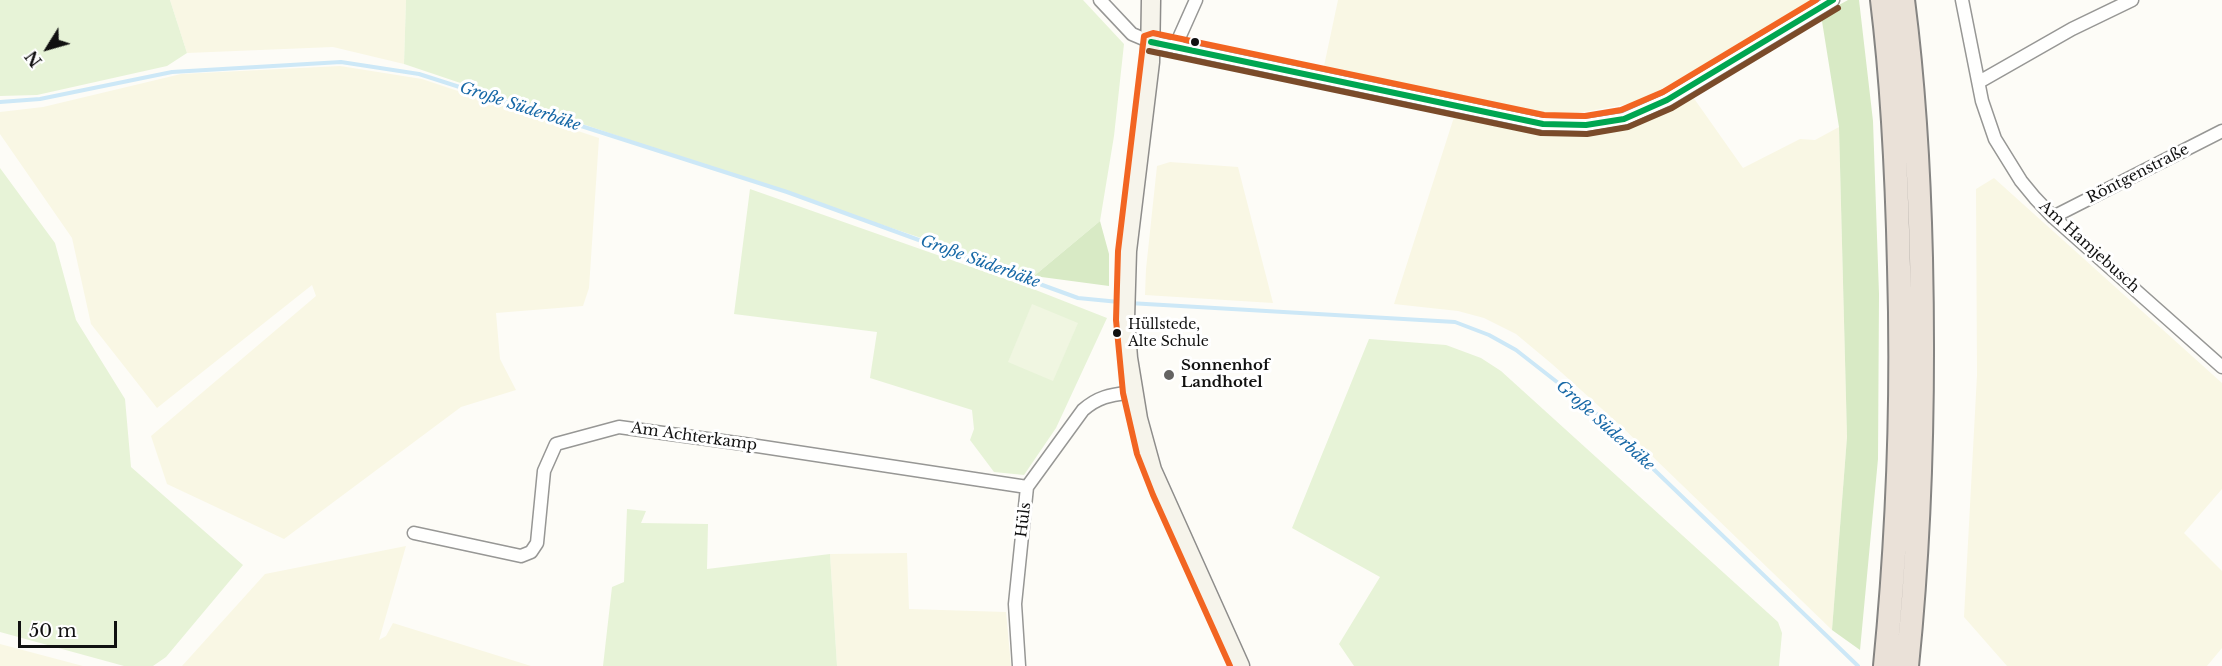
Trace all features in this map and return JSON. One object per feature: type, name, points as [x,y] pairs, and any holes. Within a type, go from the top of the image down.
[{"type":"highway","points":[[1882,0],[1898,45],[1919,190],[1923,334],[1920,494],[1907,658]]},
{"type":"highway","points":[[1885,666],[1898,490],[1901,337],[1898,45],[1903,0]]},
{"type":"street","points":[[1100,0],[1132,34],[1150,42],[1544,124],[1586,125],[1624,119],[1667,100],[1833,0]]},
{"type":"street","points":[[1151,0],[1150,42],[1125,286],[1125,319],[1132,392],[1146,452],[1161,492],[1240,666]]},
{"type":"street","points":[[1175,47],[1196,0]]},
{"type":"street","name":"Am Hamjebusch","points":[[1962,0],[1982,101],[1995,139],[2021,181],[2054,217],[2222,367]]},
{"type":"street","points":[[1979,82],[2072,29],[2132,0]]},
{"type":"street","name":"Röntgenstraße","points":[[2054,217],[2222,131]]},
{"type":"street","points":[[2210,356],[2222,350]]},
{"type":"street","name":"Hüls","points":[[1019,666],[1016,604],[1027,487],[1083,410],[1094,400],[1132,392]]},
{"type":"street","name":"Am Achterkamp","points":[[414,533],[521,556],[531,552],[537,543],[544,471],[556,444],[619,427],[1027,487]]},
{"type":"shaded area","points":[[170,0],[406,0],[404,64],[333,47],[187,53]]},
{"type":"shaded area","points":[[1338,0],[1815,0],[1639,102],[1550,118],[1324,66]]},
{"type":"shaded area","points":[[340,66],[422,79],[599,138],[589,288],[583,306],[496,313],[500,359],[516,390],[461,407],[284,539],[167,484],[151,436],[316,296],[312,285],[157,408],[91,324],[72,238],[0,134],[0,112],[43,107],[181,74]]},
{"type":"shaded area","points":[[1693,97],[1743,168],[1800,139],[1815,140],[1839,127],[1847,437],[1832,630],[1621,426],[1516,334],[1484,318],[1458,311],[1394,304],[1455,114],[1543,132],[1582,133],[1623,129]]},
{"type":"shaded area","points":[[1170,162],[1238,167],[1273,303],[1145,295],[1157,166]]},
{"type":"shaded area","points":[[1994,178],[2222,383],[2222,489],[2184,533],[2222,571],[2222,648],[2207,666],[2007,666],[1964,617],[1977,375],[1976,189]]},
{"type":"shaded area","points":[[406,546],[379,640],[386,636],[393,623],[531,666],[182,666],[265,574]]},
{"type":"shaded area","points":[[907,553],[909,609],[1006,612],[1011,666],[837,666],[830,554]]},
{"type":"shaded area","points":[[0,644],[83,666],[0,666]]},
{"type":"green space","points":[[0,0],[170,0],[187,53],[167,66],[37,95],[0,96]]},
{"type":"green space","points":[[406,0],[1083,0],[1124,44],[1114,136],[1100,221],[1034,276],[404,64]]},
{"type":"green space","points":[[1848,0],[1859,0],[1873,121],[1879,294],[1878,459],[1860,650],[1832,630],[1847,437],[1839,127],[1821,15]]},
{"type":"green space","points":[[0,168],[55,243],[76,320],[125,399],[131,467],[243,565],[166,657],[153,666],[124,666],[0,632]]},
{"type":"green space","points":[[750,189],[1028,287],[1107,318],[1056,428],[1024,475],[994,472],[970,440],[974,429],[972,410],[870,378],[877,332],[734,314]]},
{"type":"green space","points":[[1100,221],[1109,254],[1109,286],[1034,276]]},
{"type":"green space","points":[[1032,304],[1078,323],[1053,381],[1008,362]]},
{"type":"green space","points":[[1369,339],[1446,345],[1481,358],[1501,371],[1778,622],[1782,633],[1779,666],[1354,666],[1339,644],[1380,577],[1292,528]]},
{"type":"green space","points":[[627,509],[646,511],[641,523],[708,524],[707,569],[830,554],[837,666],[603,666],[612,587],[624,582]]},
{"type":"waterway","name":"Große Süderbäke","points":[[0,102],[40,99],[172,72],[341,62],[419,74],[787,192],[1078,298],[1119,302]]},
{"type":"waterway","name":"Große Süderbäke","points":[[1129,303],[1455,322],[1489,335],[1516,350],[1589,407],[1858,666]]},
{"type":"transit line","points":[[1230,666],[1153,495],[1137,454],[1123,393],[1116,320],[1118,251],[1144,36],[1153,33],[1544,115],[1585,116],[1621,110],[1663,92],[1816,0]]},
{"type":"transit line","points":[[1151,42],[1543,124],[1586,125],[1624,119],[1667,100],[1833,0]]},
{"type":"transit line","points":[[1149,51],[1541,133],[1587,134],[1628,127],[1672,108],[1838,8]]},
{"type":"place","name":"Hüllstede, Alte Schule","points":[[1117,333]]},
{"type":"place","name":"Sonnenhof Landhotel","points":[[1169,375]]}]
